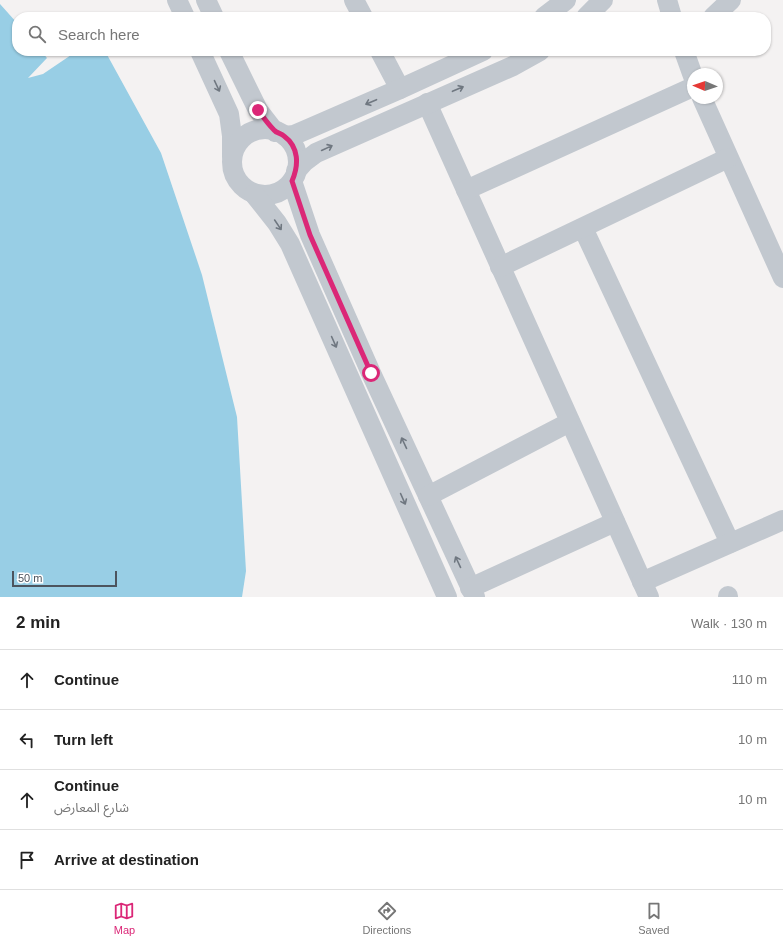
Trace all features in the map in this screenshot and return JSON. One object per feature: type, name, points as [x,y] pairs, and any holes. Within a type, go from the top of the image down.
[{"type":"street","points":[[177,0],[182,12]]},
{"type":"street","points":[[206,0],[212,12]]},
{"type":"street","points":[[354,0],[360,12]]},
{"type":"street","points":[[550,12],[566,0]]},
{"type":"street","points":[[591,12],[604,0]]},
{"type":"street","points":[[667,0],[671,12]]},
{"type":"street","points":[[718,12],[731,0]]},
{"type":"street","points":[[202,56],[228,114],[232,136],[233,171],[237,181],[245,189],[254,194],[277,223],[290,244],[447,597]]},
{"type":"street","points":[[232,56],[258,110],[295,150],[297,160],[294,176],[310,235],[472,592],[615,522]]},
{"type":"street","points":[[383,56],[400,89]]},
{"type":"street","points":[[232,161],[234,150],[237,145],[249,134],[259,130],[270,130],[280,134],[294,135],[472,56]]},
{"type":"street","points":[[254,194],[275,194],[285,188],[304,162],[316,153],[513,66],[531,56]]},
{"type":"street","points":[[686,56],[690,68]]},
{"type":"street","points":[[466,190],[687,90]]},
{"type":"street","points":[[427,103],[645,589],[730,543],[783,520]]},
{"type":"street","points":[[705,104],[783,278]]},
{"type":"street","points":[[500,267],[728,158]]},
{"type":"street","points":[[583,228],[730,543]]},
{"type":"street","points":[[428,496],[570,422]]},
{"type":"water","points":[[0,4],[12,17],[12,56],[45,56],[47,58],[28,78],[43,74],[70,56],[108,56],[161,153],[202,275],[237,417],[246,571],[242,597],[0,597]]},
{"type":"route","points":[[258,110],[275,132],[285,136],[295,150],[297,160],[296,171],[292,181],[310,235],[371,373]]}]
